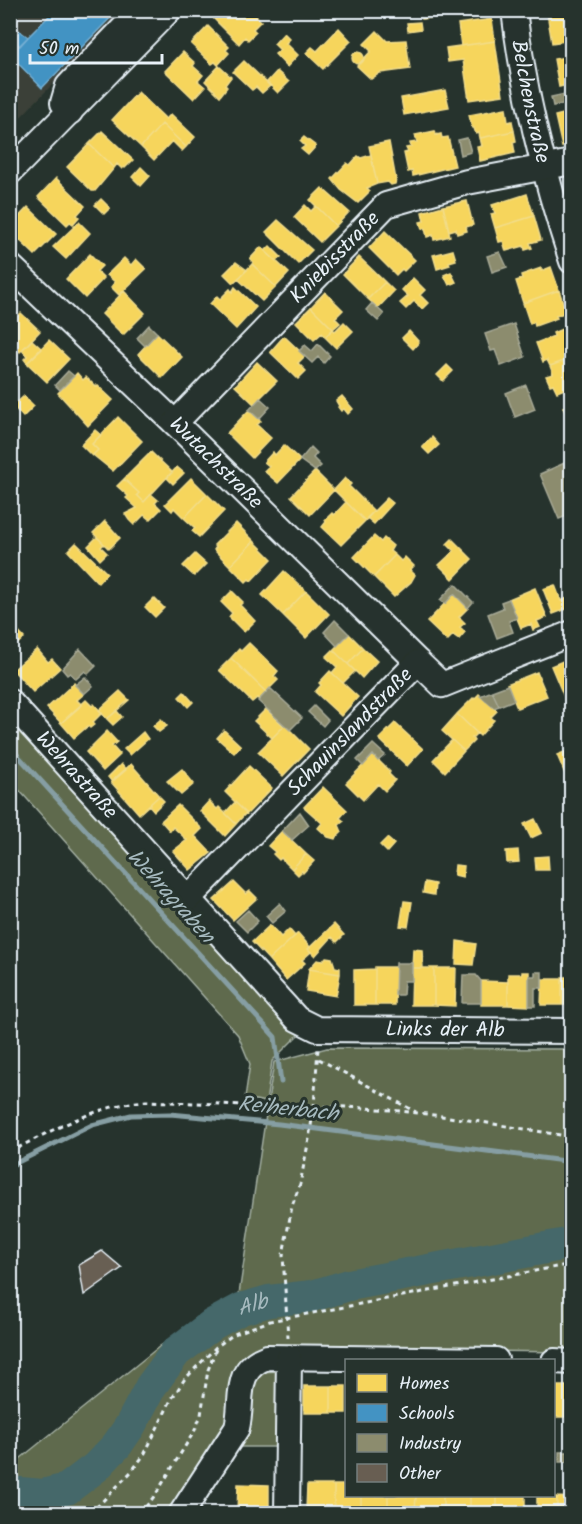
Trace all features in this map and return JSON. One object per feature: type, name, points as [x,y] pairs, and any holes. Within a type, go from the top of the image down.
[{"type":"street","points":[[70,112],[63,103],[68,86],[141,10]]},
{"type":"street","points":[[10,172],[169,10]]},
{"type":"street","name":"Belchenstraße","points":[[514,10],[527,96],[543,168],[572,261]]},
{"type":"street","name":"Kniebisstraße","points":[[175,423],[386,205],[467,182],[572,162]]},
{"type":"street","name":"Wutachstraße","points":[[10,266],[175,423],[418,662]]},
{"type":"street","name":"Schauinslandstraße","points":[[188,900],[418,662],[442,685],[572,633]]},
{"type":"street","name":"Wehrastraße","points":[[10,702],[297,1020],[317,1029]]},
{"type":"street","name":"Links der Alb","points":[[317,1029],[572,1031]]},
{"type":"street","points":[[180,1514],[237,1428],[243,1375],[258,1361],[288,1347],[480,1359]]},
{"type":"street","points":[[287,1514],[288,1347]]},
{"type":"street","points":[[555,1361],[572,1362]]},
{"type":"path","points":[[288,1347],[282,1255],[309,1139],[319,1059],[317,1029]]},
{"type":"path","points":[[319,1059],[417,1113]]},
{"type":"path","points":[[10,1152],[54,1129],[123,1103],[158,1101],[314,1106],[417,1113],[572,1137]]},
{"type":"path","points":[[90,1514],[131,1472],[144,1455],[177,1390],[216,1347],[234,1335],[253,1326],[287,1318],[572,1264]]},
{"type":"path","points":[[140,1514],[156,1494],[195,1430],[201,1415],[208,1370],[216,1347]]},
{"type":"shaded area","points":[[11,11],[124,11],[11,127]]},
{"type":"green space","points":[[10,712],[299,1034],[272,1061],[266,1102],[245,1098],[250,1064],[238,1035],[11,781]]},
{"type":"green space","points":[[327,1048],[571,1049],[571,1352],[256,1349],[237,1364],[232,1413],[218,1445],[173,1513],[11,1514],[11,1466],[160,1346],[239,1294],[274,1062]]},
{"type":"green space","points":[[285,1371],[284,1447],[240,1447],[245,1383],[252,1372]]},
{"type":"building: Homes","points":[[222,10],[250,10],[261,21],[253,29],[256,32],[248,40],[245,37],[239,44],[214,19]]},
{"type":"building: Homes","points":[[421,10],[454,10],[454,15],[422,19]]},
{"type":"building: Homes","points":[[572,10],[572,40],[552,43],[547,13]]},
{"type":"building: Homes","points":[[492,19],[495,41],[461,46],[458,24]]},
{"type":"building: Homes","points":[[420,22],[421,29],[408,31],[407,23]]},
{"type":"building: Homes","points":[[208,26],[229,47],[226,50],[229,53],[218,65],[215,62],[212,64],[191,44]]},
{"type":"building: Homes","points":[[339,28],[351,41],[323,69],[306,53],[312,47],[317,51]]},
{"type":"building: Homes","points":[[377,31],[387,41],[406,40],[410,69],[380,73],[371,79],[357,66],[371,51],[364,44]]},
{"type":"building: Homes","points":[[284,33],[290,39],[286,43],[298,55],[287,67],[275,54],[280,50],[274,44]]},
{"type":"building: Homes","points":[[495,41],[503,95],[469,100],[463,60],[448,62],[446,48]]},
{"type":"building: Homes","points":[[183,52],[195,63],[193,66],[203,75],[198,81],[205,87],[194,99],[165,71]]},
{"type":"building: Homes","points":[[360,52],[364,58],[360,64],[356,64],[352,56]]},
{"type":"building: Homes","points":[[572,56],[572,84],[559,87],[554,59]]},
{"type":"building: Homes","points":[[244,61],[270,86],[262,93],[256,87],[252,90],[233,72]]},
{"type":"building: Homes","points":[[219,66],[231,77],[220,96],[205,81]]},
{"type":"building: Homes","points":[[277,71],[289,82],[278,93],[267,82]]},
{"type":"building: Homes","points":[[445,90],[449,107],[404,115],[401,98]]},
{"type":"building: Homes","points":[[138,92],[166,119],[171,114],[195,137],[186,147],[162,124],[141,147],[112,120]]},
{"type":"building: Homes","points":[[506,108],[508,122],[512,121],[514,131],[480,138],[479,133],[476,134],[469,115]]},
{"type":"building: Homes","points":[[571,109],[572,145],[562,147],[555,116],[571,112]]},
{"type":"building: Homes","points":[[162,124],[186,147],[182,151],[172,141],[154,160],[141,147]]},
{"type":"building: Homes","points":[[102,131],[133,160],[125,168],[122,169],[117,164],[114,168],[89,144]]},
{"type":"building: Homes","points":[[435,131],[436,135],[441,134],[442,138],[448,137],[455,166],[413,176],[412,171],[408,172],[404,153],[408,152],[406,148],[411,147],[410,143],[417,142],[415,135]]},
{"type":"building: Homes","points":[[514,131],[515,153],[480,161],[477,147],[482,146],[480,138]]},
{"type":"building: Homes","points":[[304,137],[316,146],[308,155],[301,149],[305,146],[300,141]]},
{"type":"building: Homes","points":[[389,142],[395,184],[391,185],[388,182],[377,184],[369,146]]},
{"type":"building: Homes","points":[[89,144],[114,168],[95,191],[92,191],[67,167]]},
{"type":"building: Homes","points":[[371,155],[377,184],[367,188],[370,191],[358,203],[341,190],[332,179],[347,163],[350,165],[358,156],[361,158]]},
{"type":"building: Homes","points":[[141,167],[150,176],[141,186],[132,177]]},
{"type":"building: Homes","points":[[56,178],[85,206],[73,224],[70,222],[67,225],[38,197]]},
{"type":"building: Homes","points":[[322,188],[349,212],[336,226],[310,200]]},
{"type":"building: Homes","points":[[527,194],[534,216],[495,228],[491,214],[495,213],[492,205]]},
{"type":"building: Homes","points":[[101,199],[110,208],[104,214],[95,205]]},
{"type":"building: Homes","points":[[467,201],[473,225],[466,227],[467,231],[457,234],[456,229],[449,231],[443,206]]},
{"type":"building: Homes","points":[[305,205],[311,211],[316,206],[336,226],[320,242],[294,217]]},
{"type":"building: Homes","points":[[443,206],[450,236],[434,240],[433,235],[427,237],[425,228],[422,229],[420,222],[424,221],[422,212]]},
{"type":"building: Homes","points":[[28,207],[56,234],[35,255],[10,231],[10,226]]},
{"type":"building: Homes","points":[[534,216],[541,240],[530,243],[532,248],[525,250],[524,246],[506,251],[503,241],[499,242],[495,228]]},
{"type":"building: Homes","points":[[278,220],[312,250],[298,264],[266,232]]},
{"type":"building: Homes","points":[[79,222],[90,233],[66,259],[53,247]]},
{"type":"building: Homes","points":[[385,231],[415,260],[404,271],[402,269],[396,275],[369,248]]},
{"type":"building: Homes","points":[[270,246],[281,257],[276,261],[265,251]]},
{"type":"building: Homes","points":[[261,247],[289,273],[276,287],[252,264],[250,259]]},
{"type":"building: Homes","points":[[453,250],[456,260],[449,262],[450,265],[437,269],[433,255]]},
{"type":"building: Homes","points":[[90,254],[102,266],[97,271],[104,278],[85,298],[66,279]]},
{"type":"building: Homes","points":[[359,257],[385,282],[368,299],[343,274]]},
{"type":"building: Homes","points":[[124,258],[131,265],[136,259],[146,269],[119,295],[111,287],[115,282],[107,275]]},
{"type":"building: Homes","points":[[236,262],[247,270],[233,283],[224,274]]},
{"type":"building: Homes","points":[[252,264],[276,287],[262,301],[238,279]]},
{"type":"building: Homes","points":[[551,267],[559,290],[523,303],[516,281],[522,279],[521,275]]},
{"type":"building: Homes","points":[[451,272],[456,282],[449,285],[444,275]]},
{"type":"building: Homes","points":[[413,278],[425,290],[420,295],[428,303],[422,309],[414,301],[406,309],[400,303],[408,296],[402,290]]},
{"type":"building: Homes","points":[[385,282],[394,291],[378,308],[368,299]]},
{"type":"building: Homes","points":[[235,287],[256,307],[236,329],[210,304],[217,296],[220,299],[230,289],[232,292]]},
{"type":"building: Homes","points":[[559,290],[566,312],[535,326],[534,322],[530,324],[523,303]]},
{"type":"building: Homes","points":[[124,291],[145,313],[123,335],[102,314]]},
{"type":"building: Homes","points":[[325,292],[343,310],[335,318],[340,323],[333,329],[311,307]]},
{"type":"building: Homes","points":[[311,307],[333,329],[325,337],[322,333],[314,340],[296,322]]},
{"type":"building: Homes","points":[[21,313],[40,331],[20,352],[10,343],[10,324]]},
{"type":"building: Homes","points":[[344,322],[353,331],[336,348],[325,337]]},
{"type":"building: Homes","points":[[562,329],[563,332],[572,329],[572,358],[550,366],[547,360],[543,362],[536,343],[554,336],[553,333]]},
{"type":"building: Homes","points":[[409,331],[419,342],[413,349],[402,338]]},
{"type":"building: Homes","points":[[157,333],[182,357],[162,378],[138,354]]},
{"type":"building: Homes","points":[[284,336],[305,356],[298,363],[306,371],[298,379],[270,352]]},
{"type":"building: Homes","points":[[32,340],[42,349],[27,363],[24,359],[27,356],[22,350]]},
{"type":"building: Homes","points":[[49,340],[69,359],[47,382],[27,363]]},
{"type":"building: Homes","points":[[572,358],[572,386],[557,392],[553,384],[550,385],[546,376],[553,374],[550,366]]},
{"type":"building: Homes","points":[[257,362],[277,381],[254,404],[235,386]]},
{"type":"building: Homes","points":[[447,365],[453,371],[443,381],[437,375]]},
{"type":"building: Homes","points":[[77,373],[83,380],[86,377],[96,387],[97,385],[113,400],[88,426],[58,393]]},
{"type":"building: Homes","points":[[24,396],[34,406],[23,417],[13,406]]},
{"type":"building: Homes","points":[[342,396],[353,409],[348,414],[344,409],[341,411],[336,401]]},
{"type":"building: Homes","points":[[572,404],[572,427],[571,427],[563,407]]},
{"type":"building: Homes","points":[[249,410],[261,421],[257,425],[271,438],[252,458],[227,433]]},
{"type":"building: Homes","points":[[118,417],[142,441],[113,471],[93,455],[98,450],[92,444]]},
{"type":"building: Homes","points":[[95,430],[101,435],[92,444],[98,450],[92,456],[81,445]]},
{"type":"building: Homes","points":[[432,437],[439,445],[429,454],[422,447]]},
{"type":"building: Homes","points":[[284,445],[300,460],[278,483],[264,471],[269,466],[264,462]]},
{"type":"building: Homes","points":[[151,452],[172,472],[144,502],[137,495],[139,493],[124,479]]},
{"type":"building: Homes","points":[[177,467],[184,473],[173,484],[167,478]]},
{"type":"building: Homes","points":[[315,471],[334,490],[310,515],[291,496]]},
{"type":"building: Homes","points":[[191,478],[207,494],[184,518],[174,508],[172,511],[165,504]]},
{"type":"building: Homes","points":[[345,478],[351,484],[349,486],[374,511],[365,521],[334,490]]},
{"type":"building: Homes","points":[[124,479],[139,493],[137,495],[144,502],[151,494],[158,500],[155,503],[161,509],[150,520],[144,515],[134,525],[125,514],[137,508],[117,486]]},
{"type":"building: Homes","points":[[207,494],[224,511],[199,537],[192,531],[195,528],[184,518]]},
{"type":"building: Homes","points":[[387,498],[393,503],[374,524],[367,518]]},
{"type":"building: Homes","points":[[346,502],[365,521],[341,545],[322,527],[325,520],[332,513],[334,515]]},
{"type":"building: Homes","points":[[105,521],[120,538],[109,549],[93,533]]},
{"type":"building: Homes","points":[[236,523],[254,541],[230,566],[214,550],[216,547],[214,545]]},
{"type":"building: Homes","points":[[374,536],[381,542],[384,538],[393,546],[390,551],[395,555],[374,577],[354,557]]},
{"type":"building: Homes","points":[[97,537],[104,544],[101,547],[107,553],[100,560],[88,546]]},
{"type":"building: Homes","points":[[452,539],[472,559],[453,579],[439,565],[454,551],[447,544]]},
{"type":"building: Homes","points":[[254,541],[272,559],[251,581],[249,579],[246,582],[230,566]]},
{"type":"building: Homes","points":[[76,543],[107,573],[98,583],[68,551]]},
{"type":"building: Homes","points":[[195,554],[206,564],[194,576],[183,566]]},
{"type":"building: Homes","points":[[395,555],[401,561],[405,557],[414,566],[410,570],[415,575],[411,582],[394,597],[374,577]]},
{"type":"building: Homes","points":[[284,571],[306,591],[283,615],[262,595]]},
{"type":"building: Homes","points":[[555,585],[561,601],[572,596],[572,607],[553,614],[543,589]]},
{"type":"building: Homes","points":[[535,588],[547,617],[537,621],[540,627],[533,630],[531,624],[521,628],[509,599]]},
{"type":"building: Homes","points":[[232,591],[243,602],[240,605],[255,621],[244,632],[229,617],[232,613],[221,602]]},
{"type":"building: Homes","points":[[306,591],[329,614],[306,638],[283,615]]},
{"type":"building: Homes","points":[[454,594],[468,608],[459,617],[465,623],[460,627],[465,632],[459,639],[453,635],[447,641],[427,622]]},
{"type":"building: Homes","points":[[154,598],[164,608],[155,617],[145,607]]},
{"type":"building: Homes","points":[[10,623],[24,638],[10,650]]},
{"type":"building: Homes","points":[[349,634],[363,648],[348,664],[333,650]]},
{"type":"building: Homes","points":[[249,643],[278,671],[274,676],[278,680],[266,692],[231,658]]},
{"type":"building: Homes","points":[[363,648],[377,661],[362,678],[348,664]]},
{"type":"building: Homes","points":[[37,649],[48,662],[52,659],[60,668],[33,692],[13,670]]},
{"type":"building: Homes","points":[[333,650],[355,671],[343,683],[332,673],[337,667],[326,657]]},
{"type":"building: Homes","points":[[231,658],[266,692],[259,700],[257,698],[252,702],[219,670]]},
{"type":"building: Homes","points":[[570,658],[572,702],[567,704],[551,666]]},
{"type":"building: Homes","points":[[330,671],[358,697],[341,716],[315,692],[321,685],[319,683]]},
{"type":"building: Homes","points":[[537,672],[547,696],[517,708],[507,684]]},
{"type":"building: Homes","points":[[74,683],[84,694],[77,700],[82,705],[61,723],[47,708]]},
{"type":"building: Homes","points":[[120,691],[129,700],[107,719],[99,710]]},
{"type":"building: Homes","points":[[184,692],[193,702],[188,707],[179,697]]},
{"type":"building: Homes","points":[[479,694],[497,711],[491,717],[494,720],[480,736],[457,714]]},
{"type":"building: Homes","points":[[86,700],[92,706],[94,704],[102,713],[93,722],[95,724],[90,728],[88,726],[74,738],[61,723]]},
{"type":"building: Homes","points":[[266,709],[284,726],[272,738],[254,721]]},
{"type":"building: Homes","points":[[117,711],[122,717],[113,725],[107,719]]},
{"type":"building: Homes","points":[[457,714],[477,733],[472,738],[474,741],[464,751],[442,731]]},
{"type":"building: Homes","points":[[161,719],[167,726],[159,732],[153,726]]},
{"type":"building: Homes","points":[[395,723],[423,749],[407,766],[379,739]]},
{"type":"building: Homes","points":[[285,725],[309,749],[283,776],[258,752]]},
{"type":"building: Homes","points":[[224,730],[241,746],[234,753],[217,738]]},
{"type":"building: Homes","points":[[107,731],[117,742],[112,746],[120,755],[103,771],[86,752]]},
{"type":"building: Homes","points":[[143,732],[148,739],[130,755],[124,749]]},
{"type":"building: Homes","points":[[452,740],[464,751],[445,772],[433,760]]},
{"type":"building: Homes","points":[[572,749],[572,790],[557,755]]},
{"type":"building: Homes","points":[[373,755],[395,780],[385,791],[378,784],[363,800],[346,783]]},
{"type":"building: Homes","points":[[121,764],[126,770],[112,782],[108,777]]},
{"type":"building: Homes","points":[[131,764],[159,796],[139,814],[111,782]]},
{"type":"building: Homes","points":[[249,766],[272,788],[247,814],[225,792]]},
{"type":"building: Homes","points":[[182,769],[194,784],[181,795],[167,781]]},
{"type":"building: Homes","points":[[323,787],[347,810],[340,818],[344,821],[339,825],[342,832],[335,839],[328,837],[318,828],[322,823],[304,807]]},
{"type":"building: Homes","points":[[159,796],[164,801],[154,811],[149,805]]},
{"type":"building: Homes","points":[[209,801],[217,809],[219,807],[236,824],[225,836],[200,811]]},
{"type":"building: Homes","points":[[235,802],[246,813],[236,824],[225,813]]},
{"type":"building: Homes","points":[[178,805],[202,829],[195,836],[211,853],[190,870],[173,851],[187,840],[173,827],[170,831],[161,821]]},
{"type":"building: Homes","points":[[535,819],[542,833],[531,838],[524,824]]},
{"type":"building: Homes","points":[[282,831],[306,854],[292,869],[281,858],[279,860],[268,846]]},
{"type":"building: Homes","points":[[387,838],[394,844],[387,852],[380,845]]},
{"type":"building: Homes","points":[[518,850],[519,862],[507,863],[506,851]]},
{"type":"building: Homes","points":[[306,854],[314,861],[298,875],[292,869]]},
{"type":"building: Homes","points":[[548,856],[549,870],[536,870],[535,857]]},
{"type":"building: Homes","points":[[455,865],[464,866],[463,877],[454,875]]},
{"type":"building: Homes","points":[[234,882],[246,894],[250,891],[257,898],[233,920],[214,900]]},
{"type":"building: Homes","points":[[425,882],[435,884],[434,895],[423,893]]},
{"type":"building: Homes","points":[[404,901],[412,902],[408,927],[400,926]]},
{"type":"building: Homes","points":[[334,924],[344,935],[337,942],[332,937],[315,956],[308,949]]},
{"type":"building: Homes","points":[[270,925],[281,937],[289,929],[295,936],[269,960],[252,942]]},
{"type":"building: Homes","points":[[298,933],[310,947],[308,949],[311,952],[302,960],[305,963],[286,980],[269,960]]},
{"type":"building: Homes","points":[[457,941],[476,944],[473,965],[456,964]]},
{"type":"building: Homes","points":[[413,949],[422,950],[423,968],[412,968]]},
{"type":"building: Homes","points":[[326,957],[332,958],[335,967],[340,968],[340,974],[309,969],[317,960],[323,961]]},
{"type":"building: Homes","points":[[375,967],[396,967],[395,1005],[375,1005]]},
{"type":"building: Homes","points":[[412,968],[434,968],[434,1005],[411,1005]]},
{"type":"building: Homes","points":[[434,968],[456,968],[455,1006],[434,1005]]},
{"type":"building: Homes","points":[[309,969],[340,974],[336,996],[306,991]]},
{"type":"building: Homes","points":[[375,969],[375,1005],[354,1005],[354,970]]},
{"type":"building: Homes","points":[[522,972],[529,972],[529,1006],[508,1005],[508,974],[522,974]]},
{"type":"building: Homes","points":[[562,977],[571,977],[572,1005],[562,1005]]},
{"type":"building: Homes","points":[[542,979],[562,979],[562,1005],[541,1005]]},
{"type":"building: Homes","points":[[481,981],[508,982],[508,1005],[481,1005]]},
{"type":"building: Homes","points":[[304,1386],[331,1386],[331,1413],[304,1413]]},
{"type":"building: Homes","points":[[331,1386],[345,1386],[345,1413],[331,1413]]},
{"type":"building: Homes","points":[[555,1386],[572,1386],[572,1417],[555,1417]]},
{"type":"building: Homes","points":[[238,1484],[269,1485],[269,1514],[237,1514]]},
{"type":"building: Homes","points":[[307,1485],[334,1485],[334,1510],[306,1510]]},
{"type":"building: Homes","points":[[334,1485],[345,1485],[345,1497],[361,1497],[361,1510],[334,1510]]},
{"type":"building: Homes","points":[[361,1497],[388,1497],[388,1510],[361,1510]]},
{"type":"building: Homes","points":[[388,1497],[416,1497],[415,1510],[388,1510]]},
{"type":"building: Homes","points":[[416,1497],[443,1497],[443,1510],[415,1510]]},
{"type":"building: Homes","points":[[443,1497],[470,1497],[470,1510],[443,1510]]},
{"type":"building: Homes","points":[[470,1497],[497,1497],[497,1510],[470,1510]]},
{"type":"building: Homes","points":[[497,1497],[525,1497],[525,1510],[497,1510]]},
{"type":"building: Homes","points":[[537,1497],[557,1497],[557,1514],[537,1514]]},
{"type":"building: Homes","points":[[557,1497],[572,1498],[572,1514],[557,1514]]},
{"type":"building: Schools","points":[[48,10],[118,10],[42,88],[10,55],[51,14]]},
{"type":"building: Schools","points":[[10,24],[28,37],[20,46],[10,39]]},
{"type":"building: Industry","points":[[566,94],[568,103],[553,106],[551,97]]},
{"type":"building: Industry","points":[[467,138],[471,152],[461,155],[458,140]]},
{"type":"building: Industry","points":[[500,252],[507,267],[492,272],[487,256]]},
{"type":"building: Industry","points":[[372,303],[384,314],[378,321],[366,310]]},
{"type":"building: Industry","points":[[514,324],[525,357],[501,366],[495,350],[491,351],[485,334]]},
{"type":"building: Industry","points":[[149,325],[157,333],[145,346],[137,338]]},
{"type":"building: Industry","points":[[318,344],[330,356],[324,363],[318,357],[312,363],[299,351],[305,345],[312,351]]},
{"type":"building: Industry","points":[[68,371],[74,376],[60,390],[55,385]]},
{"type":"building: Industry","points":[[526,385],[535,409],[515,417],[506,393]]},
{"type":"building: Industry","points":[[260,398],[270,407],[259,419],[249,410]]},
{"type":"building: Industry","points":[[311,447],[317,453],[313,458],[321,466],[315,471],[300,460]]},
{"type":"building: Industry","points":[[569,461],[572,466],[572,514],[559,519],[540,474]]},
{"type":"building: Industry","points":[[455,584],[473,602],[468,608],[454,594],[445,604],[440,600]]},
{"type":"building: Industry","points":[[509,599],[517,618],[509,621],[513,632],[497,638],[488,614],[503,608],[501,602]]},
{"type":"building: Industry","points":[[335,620],[349,634],[337,646],[324,632]]},
{"type":"building: Industry","points":[[80,649],[96,666],[88,674],[85,671],[76,679],[70,673],[67,675],[62,669]]},
{"type":"building: Industry","points":[[85,677],[93,686],[84,694],[75,685]]},
{"type":"building: Industry","points":[[508,685],[514,700],[499,706],[492,691]]},
{"type":"building: Industry","points":[[270,688],[302,718],[290,730],[258,701]]},
{"type":"building: Industry","points":[[492,691],[499,706],[494,708],[480,696]]},
{"type":"building: Industry","points":[[314,706],[328,720],[323,726],[308,712]]},
{"type":"building: Industry","points":[[373,744],[385,755],[378,761],[373,755],[363,766],[357,760]]},
{"type":"building: Industry","points":[[300,812],[309,825],[292,840],[282,831]]},
{"type":"building: Industry","points":[[280,903],[286,911],[272,923],[266,916]]},
{"type":"building: Industry","points":[[248,910],[258,921],[247,932],[236,921]]},
{"type":"building: Industry","points":[[396,963],[412,963],[412,981],[404,981],[403,995],[395,995]]},
{"type":"building: Industry","points":[[535,972],[542,972],[542,988],[535,988],[535,1006],[529,1006],[529,976],[535,976]]},
{"type":"building: Industry","points":[[463,975],[476,975],[481,981],[481,1003],[462,1003]]},
{"type":"building: Industry","points":[[559,1452],[572,1452],[572,1462],[559,1462]]},
{"type":"building: Other","points":[[102,1251],[122,1268],[84,1295],[79,1265]]},
{"type":"waterway","name":"Wehragraben","points":[[10,747],[275,1037],[281,1082]]},
{"type":"waterway","name":"Reiherbach","points":[[10,1166],[92,1125],[131,1115],[170,1114],[279,1124],[572,1162]]},
{"type":"waterway","name":"Alb","points":[[10,1497],[20,1493],[42,1495],[67,1489],[96,1467],[117,1445],[151,1386],[176,1352],[213,1324],[241,1309],[269,1301],[312,1296],[349,1285],[572,1243]]}]
